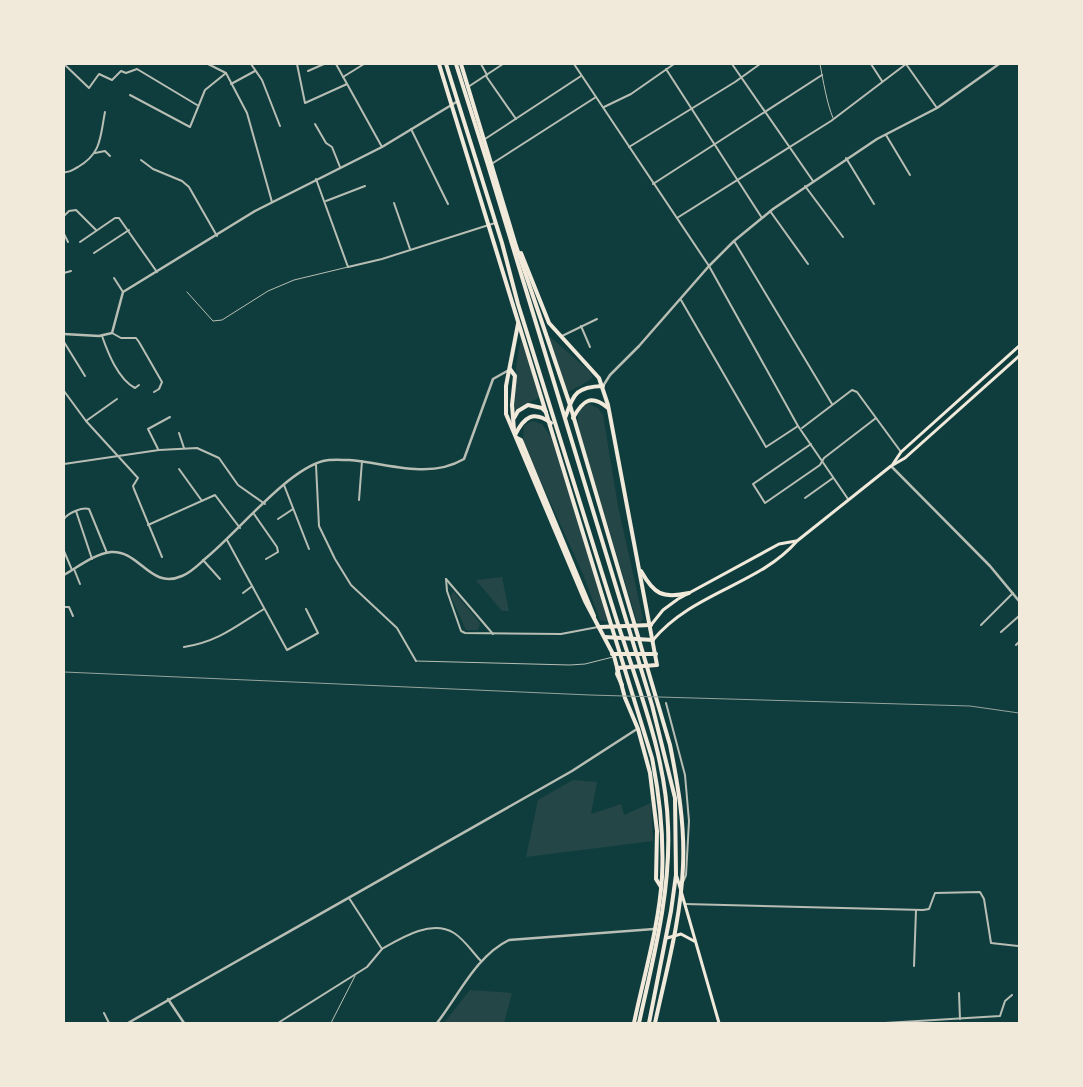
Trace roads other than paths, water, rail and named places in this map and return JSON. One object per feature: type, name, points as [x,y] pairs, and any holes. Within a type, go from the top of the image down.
[{"type":"highway","points":[[439,64],[548,414],[652,758],[658,792],[663,843],[661,887],[656,929],[634,1023]]},
{"type":"highway","points":[[446,64],[656,750],[668,826],[665,882],[639,1023]]},
{"type":"highway","points":[[456,64],[483,141]]},
{"type":"highway","points":[[461,64],[516,246],[570,406],[614,563],[658,703],[679,791],[683,836],[681,889],[674,935],[655,1023]]},
{"type":"highway","points":[[490,164],[509,238],[652,705],[675,798],[676,875],[649,1023]]},
{"type":"highway","points":[[509,238],[516,246],[549,323],[560,337],[588,364],[603,386],[651,625],[657,665],[618,669]]},
{"type":"highway","points":[[518,304],[505,406],[516,437],[582,593],[613,655],[638,729],[650,773],[657,831],[656,879],[661,887]]},
{"type":"highway","points":[[510,369],[515,376],[513,420],[516,437]]},
{"type":"highway","points":[[565,418],[572,397],[580,390],[603,386]]},
{"type":"highway","points":[[573,418],[581,405],[591,400],[597,400],[608,408]]},
{"type":"highway","points":[[513,420],[518,411],[528,405],[542,408],[557,428]]},
{"type":"highway","points":[[516,437],[521,423],[530,417],[541,417],[551,424]]},
{"type":"highway","points":[[639,567],[646,580],[661,594],[672,597],[689,593]]},
{"type":"highway","points":[[600,627],[651,625]]},
{"type":"highway","points":[[605,637],[653,640]]},
{"type":"highway","points":[[613,655],[656,654]]},
{"type":"main road","points":[[892,466],[901,452],[1019,346]]},
{"type":"main road","points":[[653,640],[682,612],[785,555],[797,541],[892,466],[905,458],[1019,356]]},
{"type":"main road","points":[[651,625],[667,606],[689,593],[780,544],[797,541]]},
{"type":"main road","points":[[676,875],[718,1023]]},
{"type":"main road","points":[[666,938],[681,934],[694,941]]},
{"type":"street","points":[[64,64],[89,88],[100,74],[112,80],[121,71],[126,73],[137,69],[197,105]]},
{"type":"street","points":[[208,64],[226,73],[247,113],[272,202]]},
{"type":"street","points":[[250,64],[269,95],[280,126]]},
{"type":"street","points":[[297,64],[305,103],[347,84]]},
{"type":"street","points":[[308,71],[324,64]]},
{"type":"street","points":[[336,64],[382,147]]},
{"type":"street","points":[[343,77],[364,64]]},
{"type":"street","points":[[481,64],[516,120]]},
{"type":"street","points":[[468,87],[503,64]]},
{"type":"street","points":[[575,64],[709,266],[798,426],[849,501]]},
{"type":"street","points":[[604,107],[631,94],[674,64]]},
{"type":"street","points":[[732,64],[813,181]]},
{"type":"street","points":[[629,147],[760,64]]},
{"type":"street","points":[[871,64],[882,81]]},
{"type":"street","points":[[677,218],[834,119],[906,64],[937,108]]},
{"type":"street","points":[[603,386],[610,375],[681,300],[709,266],[734,241],[762,218],[846,158],[937,108],[999,64]]},
{"type":"street","points":[[666,69],[762,218]]},
{"type":"street","points":[[231,84],[255,71]]},
{"type":"street","points":[[130,95],[190,127],[197,105],[205,90],[226,73]]},
{"type":"street","points":[[483,141],[581,75]]},
{"type":"street","points":[[653,184],[766,113],[822,75]]},
{"type":"street","points":[[490,164],[596,98]]},
{"type":"street","points":[[112,333],[123,292],[217,236],[244,217],[382,147],[458,101]]},
{"type":"street","points":[[95,153],[104,112]]},
{"type":"street","points":[[315,124],[326,143],[332,147],[340,167]]},
{"type":"street","points":[[411,129],[448,204]]},
{"type":"street","points":[[886,135],[910,175]]},
{"type":"street","points":[[64,172],[69,173],[95,153],[106,152],[110,156]]},
{"type":"street","points":[[846,158],[874,204]]},
{"type":"street","points":[[141,160],[153,169],[182,181],[190,187],[217,236]]},
{"type":"street","points":[[316,179],[326,201],[348,267],[495,223]]},
{"type":"street","points":[[326,201],[365,186]]},
{"type":"street","points":[[806,186],[843,237]]},
{"type":"street","points":[[394,202],[410,249]]},
{"type":"street","points":[[64,216],[69,211],[76,210],[97,230]]},
{"type":"street","points":[[770,212],[808,264]]},
{"type":"street","points":[[80,242],[119,218],[157,272]]},
{"type":"street","points":[[94,253],[129,230]]},
{"type":"street","points":[[64,234],[68,242]]},
{"type":"street","points":[[734,241],[832,404]]},
{"type":"street","points":[[64,274],[71,271]]},
{"type":"street","points":[[114,278],[123,292]]},
{"type":"street","points":[[681,300],[766,447],[798,426]]},
{"type":"street","points":[[560,337],[597,319]]},
{"type":"street","points":[[581,326],[590,346]]},
{"type":"street","points":[[64,334],[102,336],[112,333],[121,338],[136,338],[162,382],[159,389],[154,392]]},
{"type":"street","points":[[102,336],[110,355],[124,377],[135,388],[139,385]]},
{"type":"street","points":[[64,342],[85,376]]},
{"type":"street","points":[[64,575],[92,558],[106,554],[123,553],[161,579],[170,581],[189,573],[228,540],[284,485],[316,464],[336,460],[362,461],[411,470],[452,466],[464,459],[493,379],[500,373],[510,369]]},
{"type":"street","points":[[801,429],[852,390],[856,392],[901,452]]},
{"type":"street","points":[[64,391],[86,421],[138,478],[133,486],[162,557]]},
{"type":"street","points":[[86,421],[117,399]]},
{"type":"street","points":[[159,450],[148,429],[170,417]]},
{"type":"street","points":[[811,444],[753,484],[765,503],[820,465],[822,461],[876,418]]},
{"type":"street","points":[[179,433],[184,448]]},
{"type":"street","points":[[64,464],[159,450],[197,448],[214,455],[238,485],[264,504]]},
{"type":"street","points":[[359,500],[362,461]]},
{"type":"street","points":[[316,464],[319,526],[335,559],[351,585],[396,628],[416,661]]},
{"type":"street","points":[[892,466],[980,556],[1019,601]]},
{"type":"street","points":[[179,469],[202,501]]},
{"type":"street","points":[[805,498],[833,478]]},
{"type":"street","points":[[284,485],[309,549]]},
{"type":"street","points":[[148,525],[215,495],[240,528]]},
{"type":"street","points":[[64,519],[66,515],[86,507],[89,508],[106,554]]},
{"type":"street","points":[[278,519],[293,508]]},
{"type":"street","points":[[76,512],[92,558]]},
{"type":"street","points":[[254,514],[277,547],[278,552],[276,555],[266,559]]},
{"type":"street","points":[[228,540],[251,587],[287,650],[318,633],[306,608]]},
{"type":"street","points":[[64,550],[80,584]]},
{"type":"street","points":[[203,560],[220,579]]},
{"type":"street","points":[[494,635],[446,578],[447,591],[461,630],[465,633],[494,635],[561,634],[600,627]]},
{"type":"street","points":[[243,593],[251,587]]},
{"type":"street","points":[[981,625],[1013,593]]},
{"type":"street","points":[[64,607],[69,607],[72,616]]},
{"type":"street","points":[[184,647],[208,643],[236,628],[264,609]]},
{"type":"street","points":[[1001,632],[1019,616]]},
{"type":"street","points":[[1016,645],[1019,642]]},
{"type":"street","points":[[666,703],[685,775],[689,821],[686,875],[681,889]]},
{"type":"street","points":[[128,1023],[572,771],[638,729]]},
{"type":"street","points":[[685,904],[916,910],[929,909],[935,893],[980,892],[984,899],[991,943],[1019,946]]},
{"type":"street","points":[[349,898],[382,949]]},
{"type":"street","points":[[914,966],[916,910]]},
{"type":"street","points":[[437,1023],[482,961],[496,947],[516,938],[656,929]]},
{"type":"street","points":[[278,1023],[355,976],[367,967],[382,949],[412,931],[445,930],[458,936],[482,961]]},
{"type":"street","points":[[959,993],[960,1019]]},
{"type":"street","points":[[885,1023],[1000,1016],[1006,1002],[1012,995]]},
{"type":"street","points":[[168,1000],[184,1023]]},
{"type":"street","points":[[104,1013],[110,1023]]},
{"type":"lane","points":[[820,64],[827,89],[828,106],[834,119]]},
{"type":"lane","points":[[187,292],[212,320],[222,320],[294,280],[348,267]]},
{"type":"lane","points":[[416,661],[570,665],[586,664],[613,655]]},
{"type":"lane","points":[[331,1023],[355,976]]},
{"type":"railway","points":[[64,672],[590,695],[970,706],[1019,713]]}]
